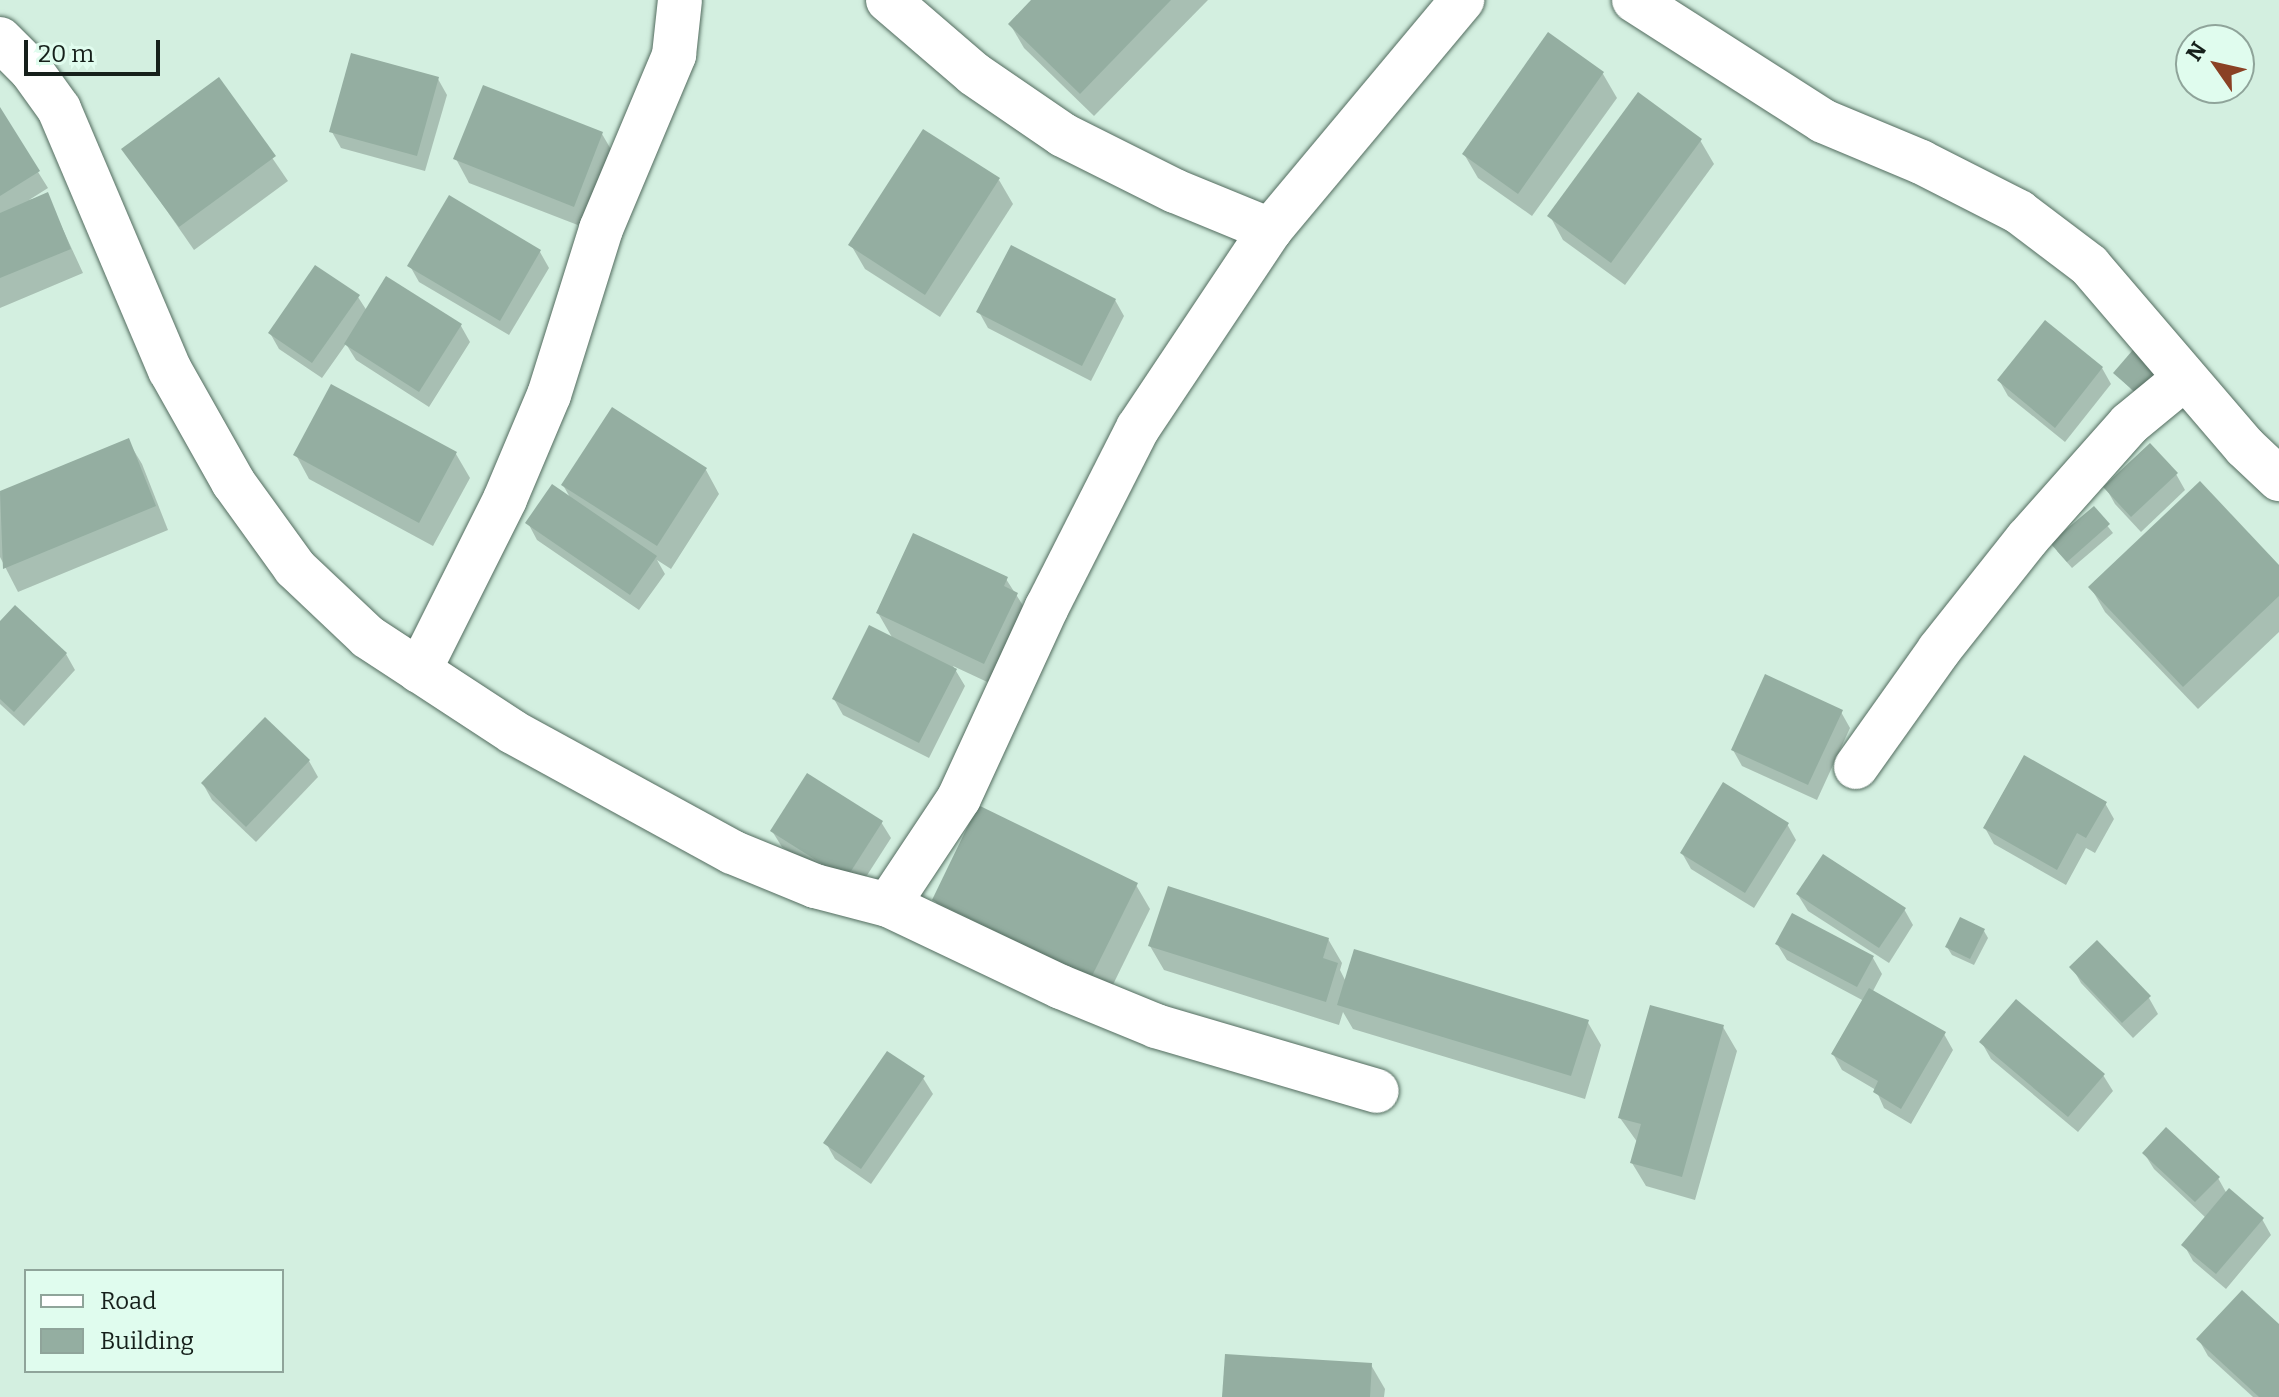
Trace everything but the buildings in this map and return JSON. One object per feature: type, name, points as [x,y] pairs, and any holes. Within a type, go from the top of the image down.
[{"type":"street","points":[[419,671],[505,499],[549,395],[601,229],[674,55],[680,0]]},
{"type":"street","points":[[888,0],[974,74],[1063,135],[1175,191],[1270,230]]},
{"type":"street","points":[[888,905],[959,798],[1047,607],[1138,428],[1270,230],[1462,0]]},
{"type":"street","points":[[1634,0],[1823,121],[1921,162],[2019,212],[2089,265],[2245,447],[2279,479]]},
{"type":"street","points":[[0,39],[31,70],[59,109],[170,370],[233,482],[295,568],[368,637],[513,732],[732,852],[815,886],[888,905],[1061,987],[1156,1026],[1377,1091]]},
{"type":"street","points":[[1856,767],[1939,650],[2027,539],[2129,424],[2185,378]]}]
